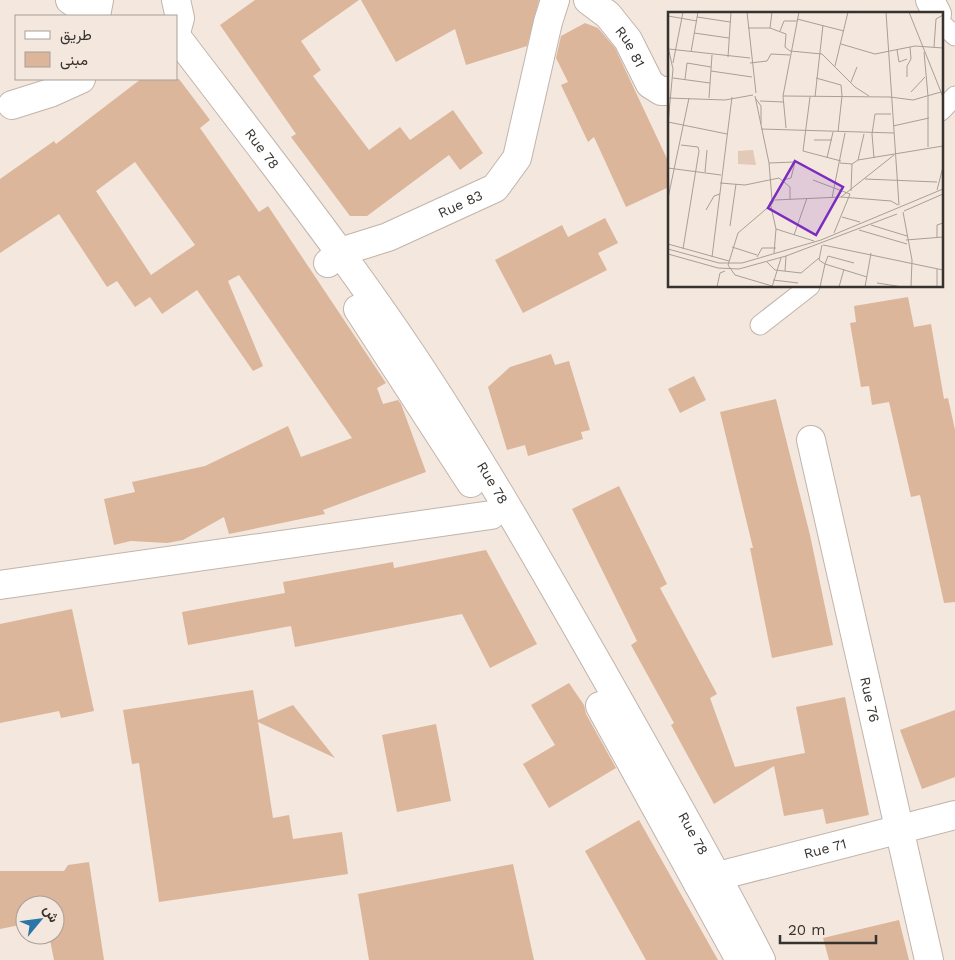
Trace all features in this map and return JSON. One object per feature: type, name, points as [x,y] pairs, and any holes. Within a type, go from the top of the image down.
[{"type":"street","points":[[70,0],[92,15]]},
{"type":"street","points":[[94,15],[99,0]]},
{"type":"street","points":[[176,0],[180,18],[178,26]]},
{"type":"street","name":"Rue 83","points":[[334,257],[388,237],[495,188],[517,158],[548,22],[555,0]]},
{"type":"street","name":"Rue 81","points":[[588,0],[608,14],[628,40],[650,84],[661,91],[668,91]]},
{"type":"street","points":[[930,0],[936,12]]},
{"type":"street","name":"Rue 78","points":[[178,38],[334,257],[413,356],[522,531],[708,880],[761,960]]},
{"type":"street","points":[[178,67],[334,257],[492,515],[708,880],[740,960]]},
{"type":"street","points":[[6,110],[33,80]]},
{"type":"street","points":[[6,110],[79,80]]},
{"type":"street","name":"Rue 76","points":[[810,440],[929,960]]},
{"type":"street","points":[[0,585],[492,515]]},
{"type":"street","name":"Rue 71","points":[[708,880],[955,815]]},
{"type":"lane","points":[[942,110],[955,96]]},
{"type":"lane","points":[[760,325],[807,288]]},
{"type":"building","points":[[255,0],[359,0],[301,41],[321,70],[313,76],[369,150],[400,127],[410,140],[453,110],[483,153],[460,170],[449,155],[367,216],[350,216],[291,137],[296,134],[220,25]]},
{"type":"building","points":[[361,0],[539,0],[527,46],[466,65],[455,29],[396,62]]},
{"type":"building","points":[[585,23],[598,28],[615,48],[668,161],[668,187],[626,207],[594,137],[588,142],[561,85],[568,82],[556,58],[561,36]]},
{"type":"building","points":[[179,79],[210,120],[200,128],[259,212],[268,206],[386,383],[377,388],[383,404],[398,400],[401,404],[426,472],[323,510],[325,514],[229,534],[224,517],[183,540],[167,543],[131,541],[114,545],[104,499],[135,492],[132,482],[205,466],[288,426],[301,457],[352,438],[239,275],[228,281],[263,366],[253,371],[197,290],[162,314],[150,297],[135,307],[117,281],[107,287],[59,214],[0,253],[0,179],[54,141],[56,144],[140,80]],"holes":[[[135,162],[195,245],[151,275],[96,191]]]},
{"type":"building","points":[[605,218],[618,243],[598,253],[607,270],[523,313],[495,260],[562,225],[568,237]]},
{"type":"building","points":[[908,297],[914,327],[931,324],[944,399],[948,398],[955,430],[955,602],[944,603],[920,495],[911,497],[889,402],[872,405],[869,386],[861,387],[850,323],[856,322],[854,306]]},
{"type":"building","points":[[551,354],[555,365],[569,361],[590,430],[581,432],[583,439],[528,456],[525,445],[507,450],[488,387],[510,367]]},
{"type":"building","points":[[694,376],[706,400],[680,413],[668,389]]},
{"type":"building","points":[[776,399],[810,535],[833,645],[772,658],[750,548],[753,548],[720,412]]},
{"type":"building","points":[[619,486],[667,584],[660,588],[717,694],[710,698],[735,767],[805,753],[796,707],[845,697],[869,815],[826,824],[823,809],[784,816],[774,766],[714,804],[671,725],[674,723],[631,645],[637,641],[572,509]]},
{"type":"building","points":[[486,550],[537,644],[490,668],[462,614],[295,647],[291,626],[188,645],[182,612],[285,593],[283,582],[393,562],[394,568]]},
{"type":"building","points":[[72,609],[94,711],[61,718],[59,711],[0,723],[0,624]]},
{"type":"building","points":[[569,683],[584,705],[586,714],[616,768],[549,808],[523,764],[555,745],[531,705]]},
{"type":"building","points":[[253,690],[258,720],[293,705],[335,758],[258,722],[273,818],[289,815],[293,839],[342,832],[348,874],[159,902],[139,763],[132,764],[123,710]]},
{"type":"building","points":[[955,710],[955,777],[922,789],[900,730]]},
{"type":"building","points":[[436,724],[451,801],[397,812],[382,735]]},
{"type":"building","points":[[639,820],[718,960],[646,960],[585,851]]},
{"type":"building","points":[[89,862],[104,960],[54,960],[51,945],[65,945],[65,895],[15,895],[15,926],[0,929],[0,871],[64,871],[68,865]]},
{"type":"building","points":[[513,864],[534,960],[369,960],[358,894]]},
{"type":"building","points":[[899,920],[909,960],[829,960],[823,938]]}]
